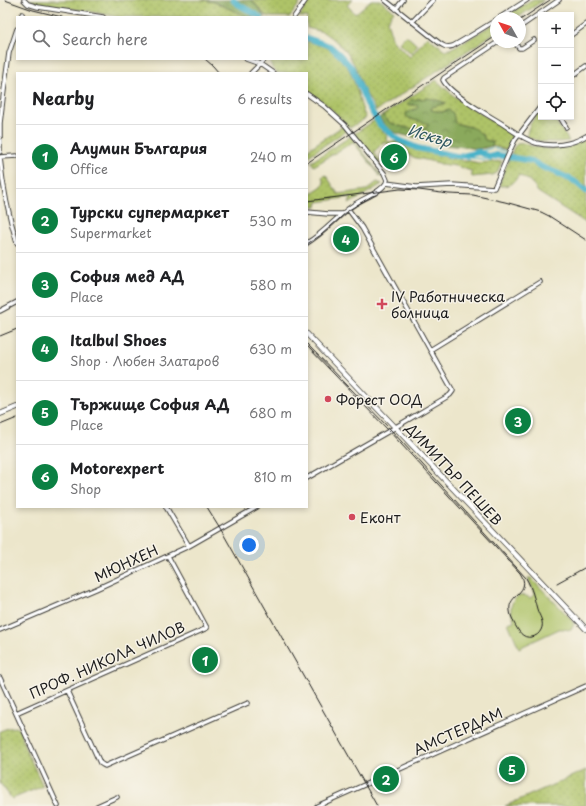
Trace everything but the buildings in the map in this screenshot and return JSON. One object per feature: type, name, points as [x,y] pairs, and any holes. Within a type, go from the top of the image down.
[{"type":"main road","name":"ДИМИТЪР ПЕШЕВ","points":[[308,335],[586,629]]},
{"type":"main road","points":[[0,414],[16,407]]},
{"type":"street","points":[[24,0],[28,4],[38,7],[96,16]]},
{"type":"street","points":[[295,16],[306,0]]},
{"type":"street","points":[[385,0],[442,45],[449,47],[490,24]]},
{"type":"street","points":[[396,9],[403,0]]},
{"type":"street","points":[[412,22],[433,0]]},
{"type":"street","points":[[508,12],[527,0]]},
{"type":"street","points":[[526,23],[560,0]]},
{"type":"street","points":[[574,33],[586,24]]},
{"type":"street","points":[[0,152],[0,123],[3,98],[9,53],[16,32]]},
{"type":"street","points":[[526,45],[534,40]]},
{"type":"street","points":[[490,48],[443,80],[446,84],[462,98],[519,135],[535,142],[556,145],[566,144],[586,136]]},
{"type":"street","points":[[249,60],[260,64],[272,72]]},
{"type":"street","points":[[252,72],[263,60]]},
{"type":"street","points":[[574,75],[586,66]]},
{"type":"street","points":[[308,95],[324,106],[345,125],[384,173],[387,180],[383,188],[348,209],[322,233],[308,242]]},
{"type":"street","points":[[386,183],[416,186],[452,185],[494,188],[512,146],[538,110]]},
{"type":"street","points":[[562,120],[566,127]]},
{"type":"street","points":[[16,156],[0,157],[5,197],[16,239]]},
{"type":"street","points":[[308,477],[396,428],[450,395],[453,391],[356,218],[348,209]]},
{"type":"street","points":[[308,212],[342,214]]},
{"type":"street","points":[[430,350],[540,282]]},
{"type":"street","points":[[0,311],[16,303]]},
{"type":"street","points":[[167,508],[189,546]]},
{"type":"street","name":"МЮНХЕН","points":[[0,630],[96,589],[189,546],[255,508]]},
{"type":"street","name":"ПРОФ. НИКОЛА ЧИЛОВ","points":[[16,713],[207,628],[168,556]]},
{"type":"street","points":[[0,678],[58,806]]},
{"type":"street","name":"АМСТЕРДАМ","points":[[317,806],[586,686]]},
{"type":"street","points":[[67,691],[100,763],[105,766],[248,703]]},
{"type":"street","points":[[97,806],[117,797]]},
{"type":"green space","points":[[30,0],[204,0],[214,2],[246,16],[114,16],[39,4]]},
{"type":"green space","points":[[204,0],[252,0],[264,16],[246,16],[214,2]]},
{"type":"green space","points":[[252,0],[302,0],[291,16],[265,15]]},
{"type":"green space","points":[[310,0],[353,0],[347,5],[355,14],[371,0],[380,0],[394,11],[387,21],[393,41],[410,57],[427,36],[446,51],[490,26],[490,36],[376,111],[364,90],[354,64],[347,53],[338,43],[323,32],[308,28],[308,16],[300,16]]},
{"type":"green space","points":[[531,0],[544,0],[526,12],[512,12]]},
{"type":"green space","points":[[406,35],[417,45],[411,53],[399,43]]},
{"type":"green space","points":[[308,41],[326,47],[333,51],[344,61],[350,72],[366,118],[350,128],[327,105],[312,94],[308,89],[308,72],[276,72],[270,63],[270,60],[308,60]]},
{"type":"green space","points":[[436,80],[455,97],[510,132],[512,137],[507,150],[492,146],[493,142],[485,140],[482,134],[467,126],[455,123],[449,110],[441,112],[431,110],[432,107],[446,103],[442,101],[420,99],[411,100],[408,104],[418,106],[418,108],[407,113],[410,119],[420,120],[429,124],[427,127],[422,129],[403,127],[390,123],[383,115]]},
{"type":"green space","points":[[428,98],[446,103],[432,107],[431,110],[441,112],[449,110],[453,113],[455,123],[475,129],[485,140],[493,142],[492,146],[477,149],[436,144],[431,139],[408,136],[391,131],[379,118],[383,115],[390,123],[403,127],[422,129],[427,127],[429,124],[411,119],[406,116],[406,113],[418,108],[418,106],[407,104],[411,100]]},
{"type":"green space","points":[[538,114],[538,120],[555,120],[569,141],[553,142],[531,139],[527,136],[527,132]]},
{"type":"green space","points":[[375,120],[383,132],[387,135],[386,140],[389,142],[397,142],[414,149],[452,159],[457,158],[463,161],[479,163],[502,161],[497,173],[493,175],[472,177],[471,171],[456,166],[440,164],[412,157],[384,142],[374,152],[380,161],[377,163],[354,134]]},
{"type":"green space","points":[[343,126],[346,131],[308,156],[308,149]]},
{"type":"green space","points":[[351,136],[382,177],[379,176],[353,142],[314,166],[311,162]]},
{"type":"green space","points":[[586,139],[586,223],[538,192],[530,181],[519,175],[512,184],[501,186],[500,182],[514,147],[517,144],[524,143],[531,146],[548,149],[569,147]]},
{"type":"green space","points":[[326,175],[338,194],[367,190],[377,182],[382,184],[349,204],[351,197],[318,202],[317,207],[308,208],[308,195],[322,186],[324,183],[322,177]]},
{"type":"green space","points":[[528,578],[531,578],[572,620],[574,625],[571,629],[559,629],[519,648],[508,623],[514,621],[511,610],[515,598],[524,595],[530,598],[535,594]]},
{"type":"green space","points":[[15,727],[20,730],[25,748],[43,786],[12,799],[0,783],[0,731]]},
{"type":"green space","points":[[586,770],[586,806],[505,806]]},
{"type":"waterway","name":"Искър","points":[[233,0],[258,16]]},
{"type":"waterway","name":"Искър","points":[[308,38],[330,46],[352,68],[367,104],[380,125],[399,140],[417,148],[456,156],[479,152],[490,157],[497,155],[532,161],[574,181],[586,191]]},
{"type":"waterway","points":[[479,152],[492,148],[507,152]]},
{"type":"waterway","name":"Искър","points":[[510,154],[523,159]]},
{"type":"waterway","points":[[458,156],[467,159],[476,158],[491,160],[506,157]]},
{"type":"tram line","points":[[308,345],[391,430],[526,578],[542,622],[541,630],[537,635],[533,637],[526,637],[523,635],[517,628],[510,614],[510,605],[524,585],[520,573],[389,431],[308,347]]},
{"type":"tram line","points":[[0,425],[16,418]]},
{"type":"tram line","points":[[208,508],[377,806]]},
{"type":"railway","points":[[5,0],[33,10],[58,16]]},
{"type":"railway","points":[[526,16],[550,0]]},
{"type":"railway","points":[[308,162],[490,40]]},
{"type":"railway","points":[[206,60],[218,72]]},
{"type":"railway","points":[[308,201],[400,189],[473,195],[541,212],[586,240]]},
{"type":"railway","points":[[308,243],[321,235],[349,210],[376,195]]},
{"type":"railway","points":[[0,336],[16,329]]},
{"type":"railway","points":[[557,583],[586,567]]},
{"type":"place","name":"Motorexpert","points":[[394,157]]},
{"type":"place","name":"Italbul Shoes","points":[[346,239]]},
{"type":"place","name":"IV Работническа болница","points":[[382,304]]},
{"type":"place","name":"Форест ООД","points":[[328,399]]},
{"type":"place","name":"София мед АД","points":[[518,421]]},
{"type":"place","name":"Еконт","points":[[352,517]]},
{"type":"place","name":"Алумин България","points":[[205,660]]},
{"type":"place","name":"Тържище София АД","points":[[512,769]]},
{"type":"place","name":"Турски супермаркет","points":[[386,779]]}]
